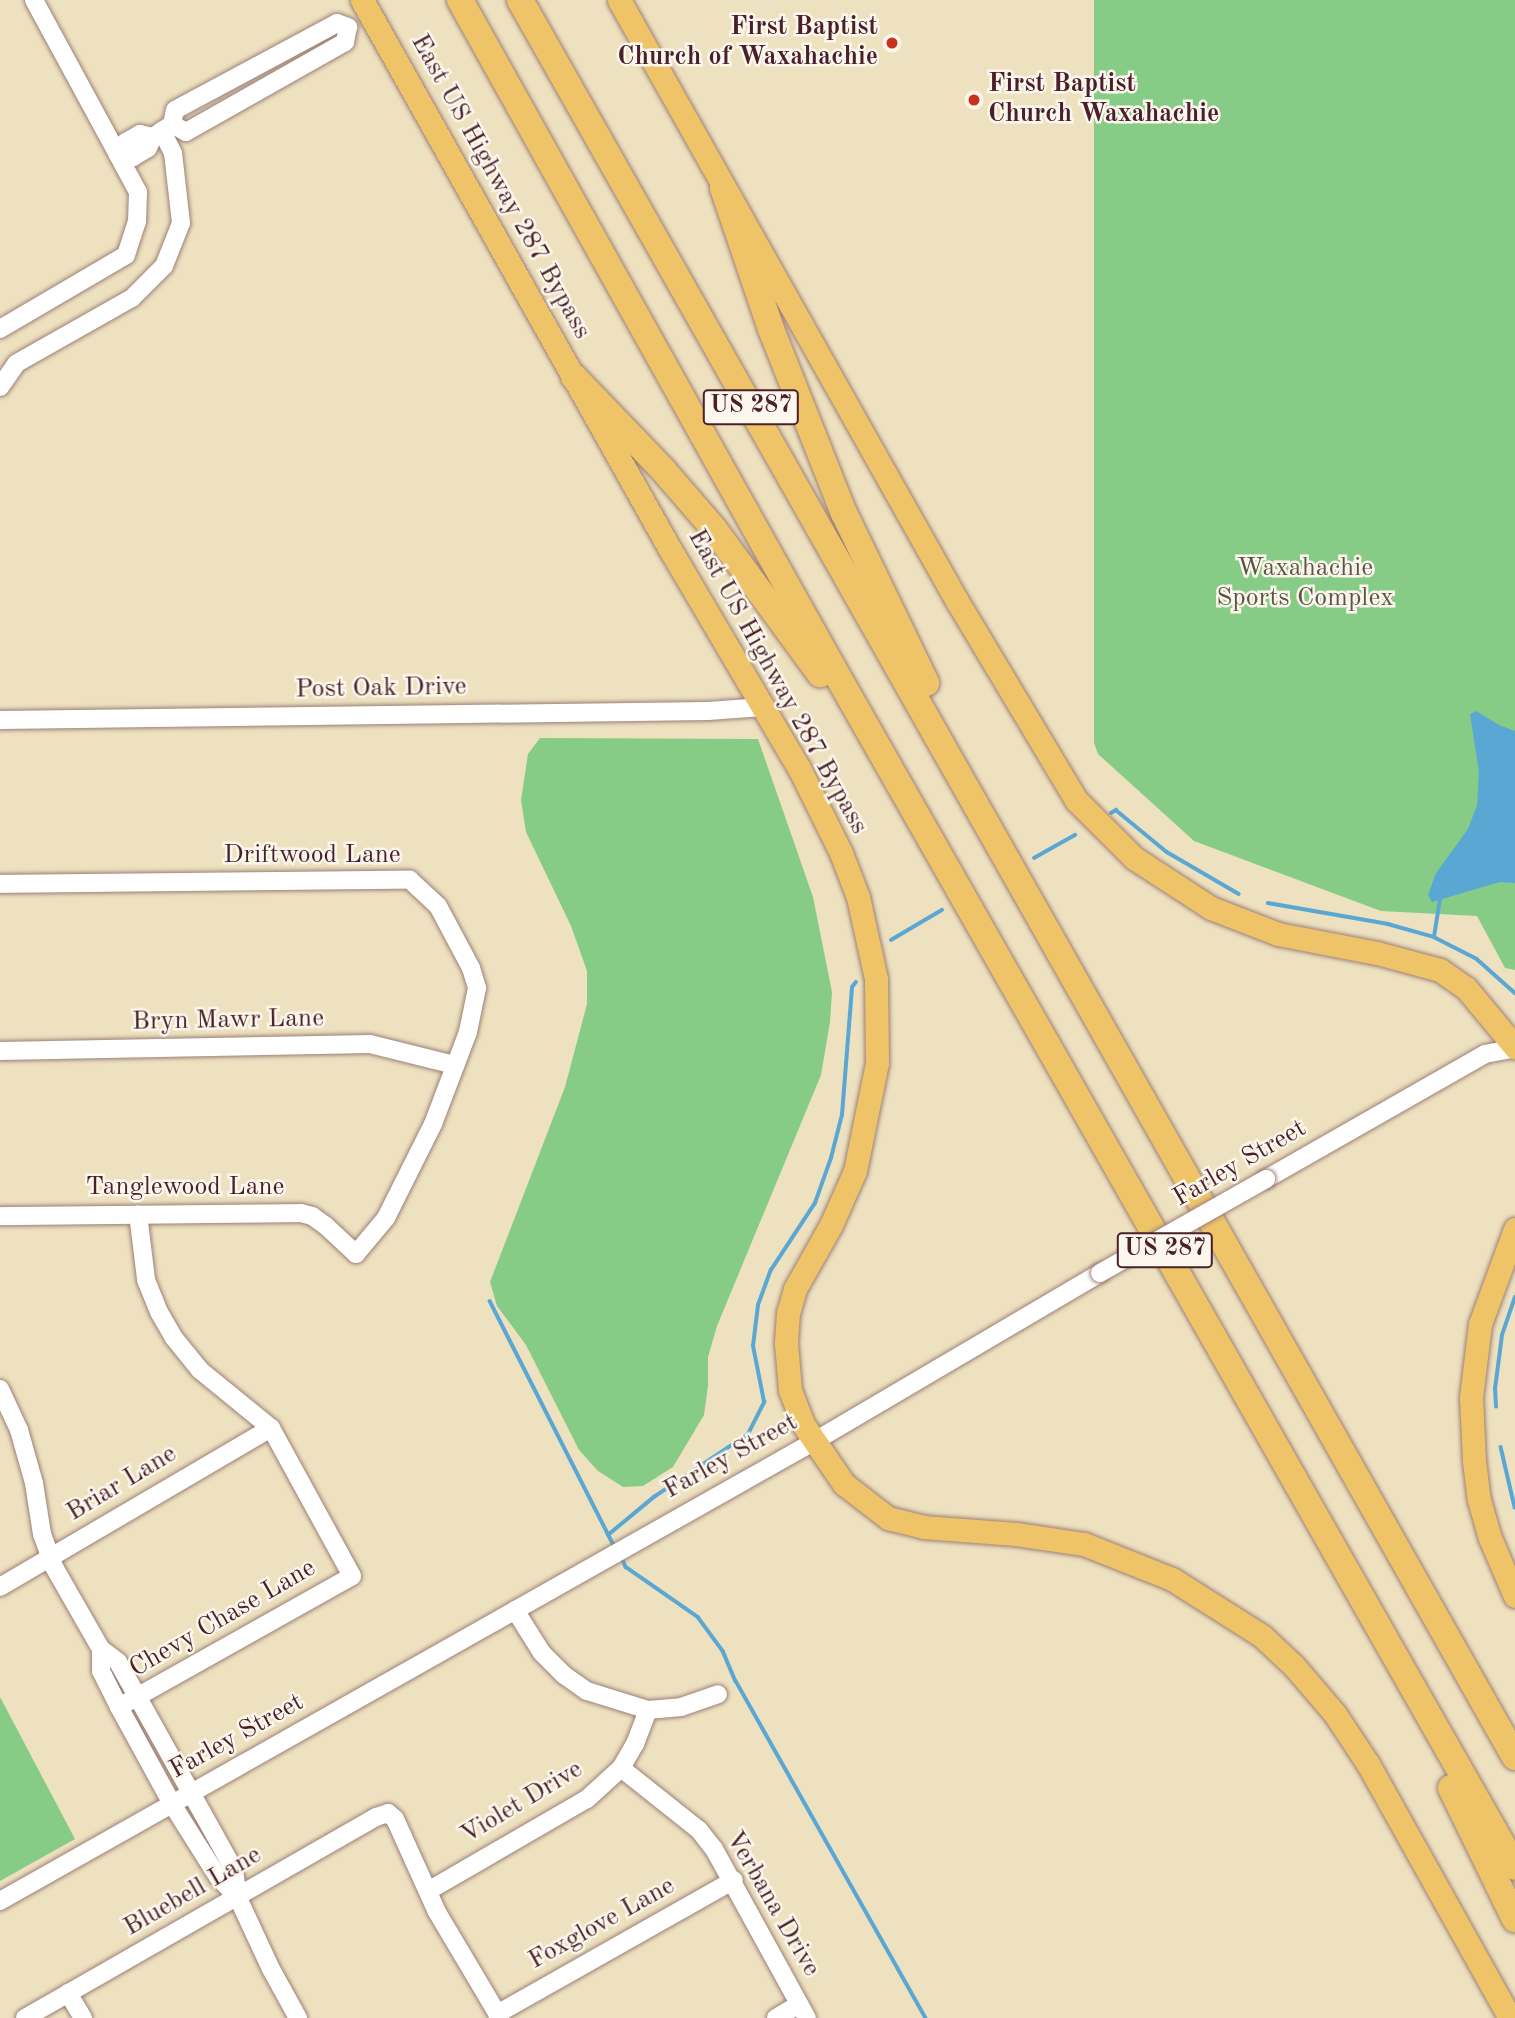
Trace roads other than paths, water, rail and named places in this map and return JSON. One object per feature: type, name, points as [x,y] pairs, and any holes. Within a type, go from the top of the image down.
[{"type":"highway","name":"US 287","points":[[460,0],[900,783],[1515,1867]]},
{"type":"highway","name":"US 287","points":[[520,0],[1515,1757]]},
{"type":"highway","points":[[723,188],[771,329],[844,513],[972,779],[980,814]]},
{"type":"highway","points":[[574,377],[715,529],[900,783]]},
{"type":"highway","points":[[1406,1565],[1427,1583],[1515,1734]]},
{"type":"highway","points":[[1429,1716],[1434,1746],[1444,1772],[1515,1919]]},
{"type":"main road","points":[[619,0],[957,601],[1076,800],[1134,858],[1211,908],[1278,934],[1386,955],[1440,970],[1466,988],[1512,1037]]},
{"type":"main road","name":"East US Highway 287 Bypass","points":[[367,8],[574,377],[799,768],[841,853],[858,897],[872,948],[877,992],[877,1063],[855,1171],[831,1225],[795,1289],[788,1313],[786,1343],[790,1390],[798,1415],[844,1484],[888,1518],[923,1527],[1016,1534],[1084,1544],[1172,1579],[1262,1636],[1294,1666],[1335,1714],[1368,1764],[1510,2018]]},
{"type":"main road","points":[[1515,1229],[1480,1324],[1474,1364],[1471,1427],[1479,1500],[1490,1538],[1515,1596]]},
{"type":"street","points":[[0,330],[126,255],[137,222],[138,192],[120,154],[34,0]]},
{"type":"street","points":[[162,130],[186,132],[345,42],[348,27],[367,8]]},
{"type":"street","points":[[120,154],[133,157],[148,148],[175,110],[337,23],[348,27]]},
{"type":"street","points":[[0,387],[17,363],[132,298],[164,266],[181,223],[173,153],[162,130]]},
{"type":"street","name":"Post Oak Drive","points":[[0,720],[708,711],[762,707]]},
{"type":"street","name":"Driftwood Lane","points":[[0,884],[410,880],[438,906],[475,978],[477,988],[473,1017],[433,1124],[386,1218],[356,1254]]},
{"type":"street","name":"Farley Street","points":[[0,1901],[815,1441],[1100,1273],[1512,1037]]},
{"type":"street","name":"Bryn Mawr Lane","points":[[0,1051],[370,1044],[455,1065]]},
{"type":"street","name":"Tanglewood Lane","points":[[0,1216],[301,1213],[326,1226],[356,1254]]},
{"type":"street","points":[[138,1214],[146,1279],[159,1312],[174,1338],[200,1370],[271,1428]]},
{"type":"street","points":[[0,1389],[19,1430],[34,1483],[42,1534],[50,1558],[102,1649],[118,1662],[234,1870],[238,1898],[271,1969],[298,2018]]},
{"type":"street","name":"Briar Lane","points":[[0,1587],[271,1428]]},
{"type":"street","name":"Chevy Chase Lane","points":[[119,1707],[352,1576],[271,1428]]},
{"type":"street","points":[[515,1610],[542,1653],[564,1675],[587,1691],[648,1710],[681,1707],[718,1694]]},
{"type":"street","points":[[102,1649],[101,1671],[119,1707],[172,1804],[218,1877],[238,1898]]},
{"type":"street","name":"Violet Drive","points":[[428,1891],[587,1799],[621,1768],[635,1744],[648,1710]]},
{"type":"street","name":"Verbana Drive","points":[[621,1768],[699,1830],[734,1880],[803,2011]]},
{"type":"street","name":"Bluebell Lane","points":[[25,2018],[370,1820],[388,1813],[395,1819],[428,1891]]},
{"type":"street","name":"Foxglove Lane","points":[[498,2016],[734,1880]]},
{"type":"street","points":[[428,1891],[498,2016]]},
{"type":"street","points":[[68,1993],[83,2018]]},
{"type":"street","points":[[776,2018],[803,2011]]},
{"type":"water","points":[[1476,711],[1515,731],[1515,883],[1500,882],[1432,902],[1428,895],[1436,873],[1468,829],[1477,805],[1479,772],[1470,714]]},
{"type":"waterway","points":[[1111,813],[1116,810],[1167,852],[1239,894]]},
{"type":"waterway","points":[[1034,858],[1075,835]]},
{"type":"waterway","points":[[1434,937],[1440,898]]},
{"type":"waterway","points":[[1268,903],[1388,924],[1434,937],[1477,959],[1515,993]]},
{"type":"waterway","points":[[891,940],[942,910]]},
{"type":"waterway","points":[[608,1535],[654,1497],[748,1434],[764,1402],[753,1346],[758,1305],[771,1270],[815,1203],[831,1158],[842,1115],[852,987],[856,982]]},
{"type":"waterway","points":[[1496,1407],[1495,1389],[1502,1335],[1515,1297]]},
{"type":"waterway","points":[[490,1301],[616,1549]]},
{"type":"waterway","points":[[1501,1447],[1515,1507]]},
{"type":"waterway","points":[[622,1558],[626,1567],[698,1617],[723,1651],[736,1681],[926,2018]]},
{"type":"place","name":"First Baptist Church of Waxahachie","points":[[892,43]]},
{"type":"place","name":"First Baptist Church Waxahachie","points":[[974,100]]},
{"type":"park label","name":"Waxahachie Sports Complex","points":[[1305,584]]}]
